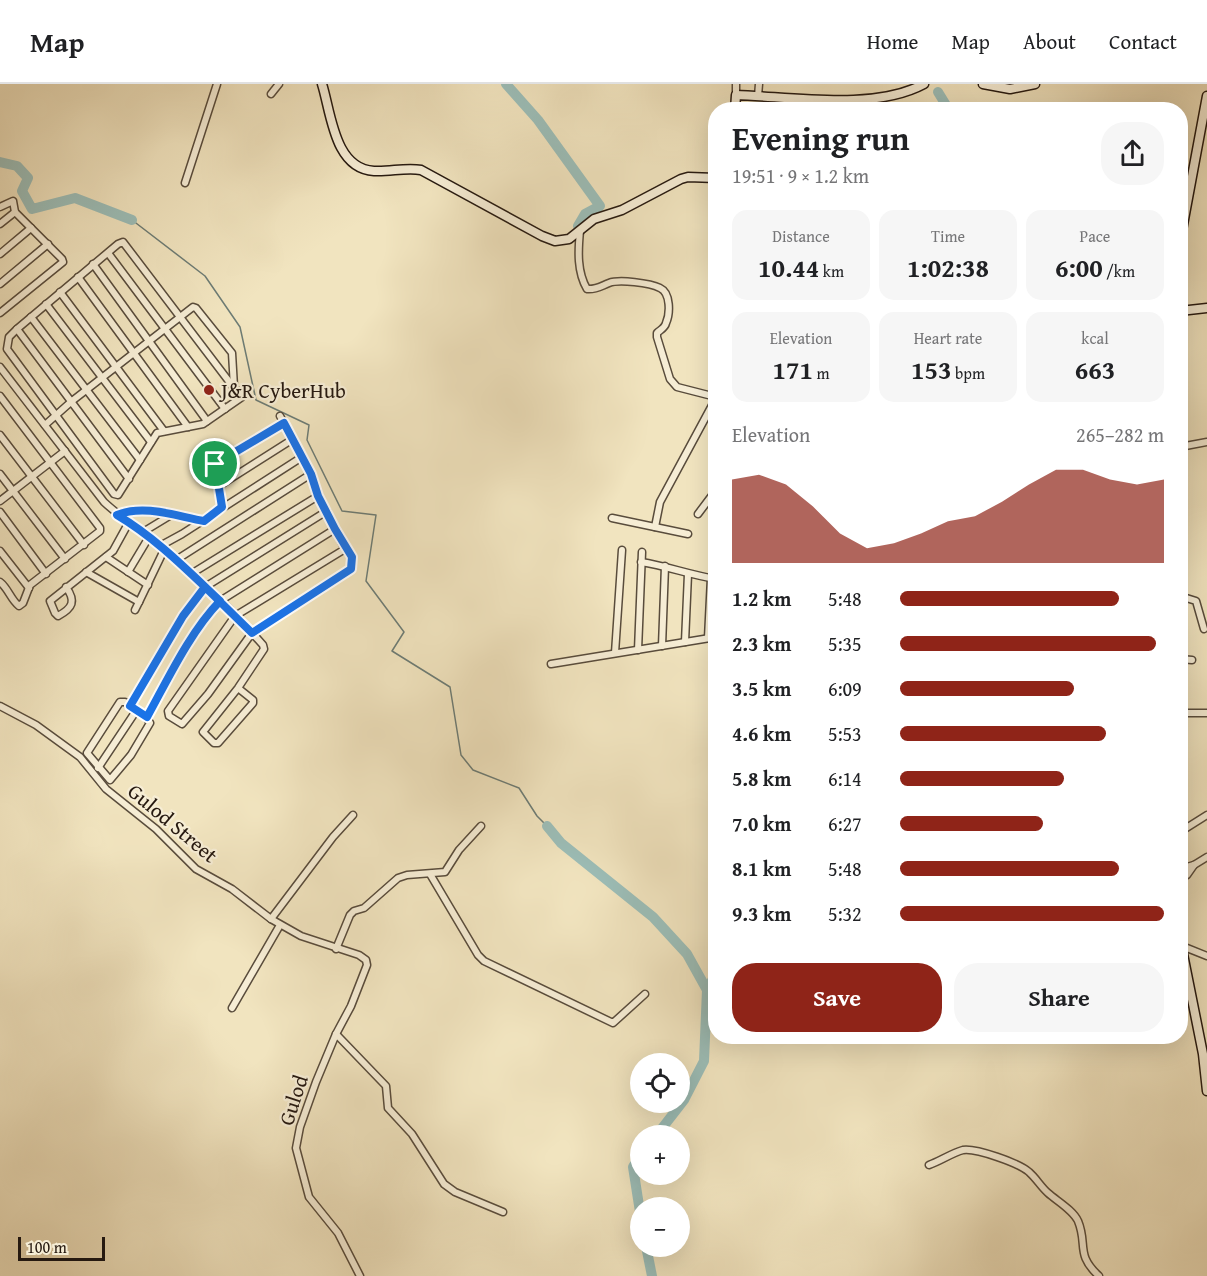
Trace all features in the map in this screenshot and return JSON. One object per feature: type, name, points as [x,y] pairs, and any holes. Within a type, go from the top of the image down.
[{"type":"street","points":[[185,183],[217,84]]},
{"type":"street","points":[[271,94],[279,84]]},
{"type":"street","points":[[322,84],[339,146],[355,164],[371,171],[414,168],[421,170],[549,239],[562,241],[580,231],[594,219],[622,210],[681,179],[708,178]]},
{"type":"street","points":[[736,84],[736,102]]},
{"type":"street","points":[[758,96],[759,84]]},
{"type":"street","points":[[736,95],[815,100],[897,96],[924,84]]},
{"type":"street","points":[[983,84],[1010,89],[1035,84]]},
{"type":"street","points":[[1188,198],[1207,96]]},
{"type":"street","points":[[0,207],[13,201],[15,212],[62,259],[61,264],[0,313]]},
{"type":"street","points":[[0,224],[15,212]]},
{"type":"street","points":[[0,254],[31,228]]},
{"type":"street","points":[[580,231],[578,252],[580,271],[587,289],[596,289],[609,283],[622,281],[660,288],[666,293],[667,321],[657,333],[670,379],[676,387],[708,396]]},
{"type":"street","points":[[123,242],[234,387],[242,394],[242,397],[202,424],[157,433],[118,495],[114,494],[55,417],[7,349],[9,337],[17,329],[108,253],[123,242]]},
{"type":"street","points":[[0,284],[48,244]]},
{"type":"street","points":[[108,253],[225,409]]},
{"type":"street","points":[[93,264],[207,421]]},
{"type":"street","points":[[78,277],[188,427]]},
{"type":"street","points":[[60,292],[164,431]]},
{"type":"street","points":[[46,304],[151,442]]},
{"type":"street","points":[[45,425],[72,401],[193,307],[232,353],[234,387]]},
{"type":"street","points":[[1188,310],[1207,308]]},
{"type":"street","points":[[31,317],[141,460]]},
{"type":"street","points":[[17,329],[129,479]]},
{"type":"street","points":[[13,360],[2,371],[104,502],[117,515],[143,532],[191,573],[263,645],[264,649],[238,688],[203,732],[214,743],[218,743],[253,703],[253,700],[238,688]]},
{"type":"street","points":[[0,396],[100,528],[100,531],[84,545],[29,588],[20,606],[16,604],[6,586],[0,582]]},
{"type":"street","points":[[655,527],[660,502],[708,413]]},
{"type":"street","points":[[280,416],[311,474],[318,496],[345,549],[352,557],[351,569],[252,633],[208,694],[182,724],[169,716],[168,711],[235,616],[345,549]]},
{"type":"street","points":[[222,507],[214,461],[284,423]]},
{"type":"street","points":[[0,435],[84,545]]},
{"type":"street","points":[[219,486],[293,439]]},
{"type":"street","points":[[1188,446],[1207,442]]},
{"type":"street","points":[[0,501],[65,451]]},
{"type":"street","points":[[135,610],[162,548],[302,457]]},
{"type":"street","points":[[0,474],[65,559]]},
{"type":"street","points":[[176,560],[311,474]]},
{"type":"street","points":[[191,573],[318,496]]},
{"type":"street","points":[[698,514],[708,500]]},
{"type":"street","points":[[117,515],[128,511],[148,510],[204,521]]},
{"type":"street","points":[[130,706],[178,624],[205,587],[327,511]]},
{"type":"street","points":[[0,512],[46,574]]},
{"type":"street","points":[[143,532],[171,515]]},
{"type":"street","points":[[612,518],[688,534]]},
{"type":"street","points":[[66,587],[73,601],[58,616],[50,601],[66,587],[113,551],[129,522]]},
{"type":"street","points":[[147,717],[179,659],[212,609],[220,601],[335,529]]},
{"type":"street","points":[[128,572],[149,537]]},
{"type":"street","points":[[0,550],[29,588]]},
{"type":"street","points":[[615,653],[622,550]]},
{"type":"street","points":[[638,650],[642,552]]},
{"type":"street","points":[[106,557],[147,585]]},
{"type":"street","points":[[641,562],[708,577]]},
{"type":"street","points":[[662,646],[665,566]]},
{"type":"street","points":[[86,572],[139,602]]},
{"type":"street","points":[[685,642],[688,574]]},
{"type":"street","points":[[1188,598],[1197,601],[1204,629]]},
{"type":"street","points":[[551,664],[708,639]]},
{"type":"street","points":[[1188,660],[1192,660]]},
{"type":"street","points":[[125,702],[136,711],[147,717],[150,726],[131,755],[110,780],[88,756],[87,750],[117,705],[125,702]]},
{"type":"street","name":"Gulod Street","points":[[0,706],[36,725],[73,751],[106,789],[156,829],[196,869],[232,889],[280,925],[301,936],[336,949]]},
{"type":"street","points":[[98,768],[136,711]]},
{"type":"street","points":[[1188,713],[1207,713]]},
{"type":"street","points":[[271,919],[333,837],[353,815]]},
{"type":"street","points":[[1188,827],[1207,815]]},
{"type":"street","points":[[336,949],[350,915],[354,911],[364,908],[407,874],[445,872],[459,850],[482,826]]},
{"type":"street","points":[[1188,867],[1207,857]]},
{"type":"street","points":[[1188,873],[1194,865]]},
{"type":"street","points":[[430,874],[478,955],[484,961],[613,1023],[645,994]]},
{"type":"street","points":[[232,1008],[280,925]]},
{"type":"street","points":[[1188,946],[1207,956]]},
{"type":"street","name":"Gulod","points":[[336,949],[359,955],[366,960],[367,965],[316,1082],[300,1127],[296,1148],[309,1197],[338,1233],[360,1276]]},
{"type":"street","points":[[1188,977],[1205,1063],[1207,1091]]},
{"type":"street","points":[[336,1034],[386,1086],[388,1108],[412,1134],[444,1184],[454,1192],[503,1212]]},
{"type":"street","points":[[929,1165],[963,1150],[974,1150],[1017,1165],[1029,1172],[1045,1190],[1075,1216],[1079,1224],[1083,1254],[1088,1264],[1099,1276]]},
{"type":"waterway","points":[[506,84],[538,120],[600,206],[585,214],[578,226]]},
{"type":"waterway","points":[[938,92],[944,102]]},
{"type":"waterway","points":[[0,162],[17,166],[28,178],[22,191],[32,209],[75,198],[132,220]]},
{"type":"waterway","points":[[132,220],[205,276],[240,327],[256,400],[309,425],[307,440],[342,511],[376,515],[366,581],[404,632],[392,651],[450,687],[461,755],[473,770],[519,788],[537,816],[547,826]]},
{"type":"waterway","points":[[547,826],[561,843],[653,917],[687,954],[707,990],[704,1061],[684,1100],[665,1125]]},
{"type":"waterway","points":[[636,1185],[638,1197]]},
{"type":"waterway","points":[[648,1257],[652,1276]]},
{"type":"place","name":"J&R CyberHub","points":[[209,390]]},
{"type":"route","points":[[215,464],[222,507],[204,521],[148,510],[128,511],[117,515],[160,546],[191,573],[220,601],[212,609],[179,659],[147,717],[130,706],[183,616],[205,587],[220,601],[252,633],[351,569],[352,557],[345,549],[318,496],[311,474],[284,423],[215,464]]}]
